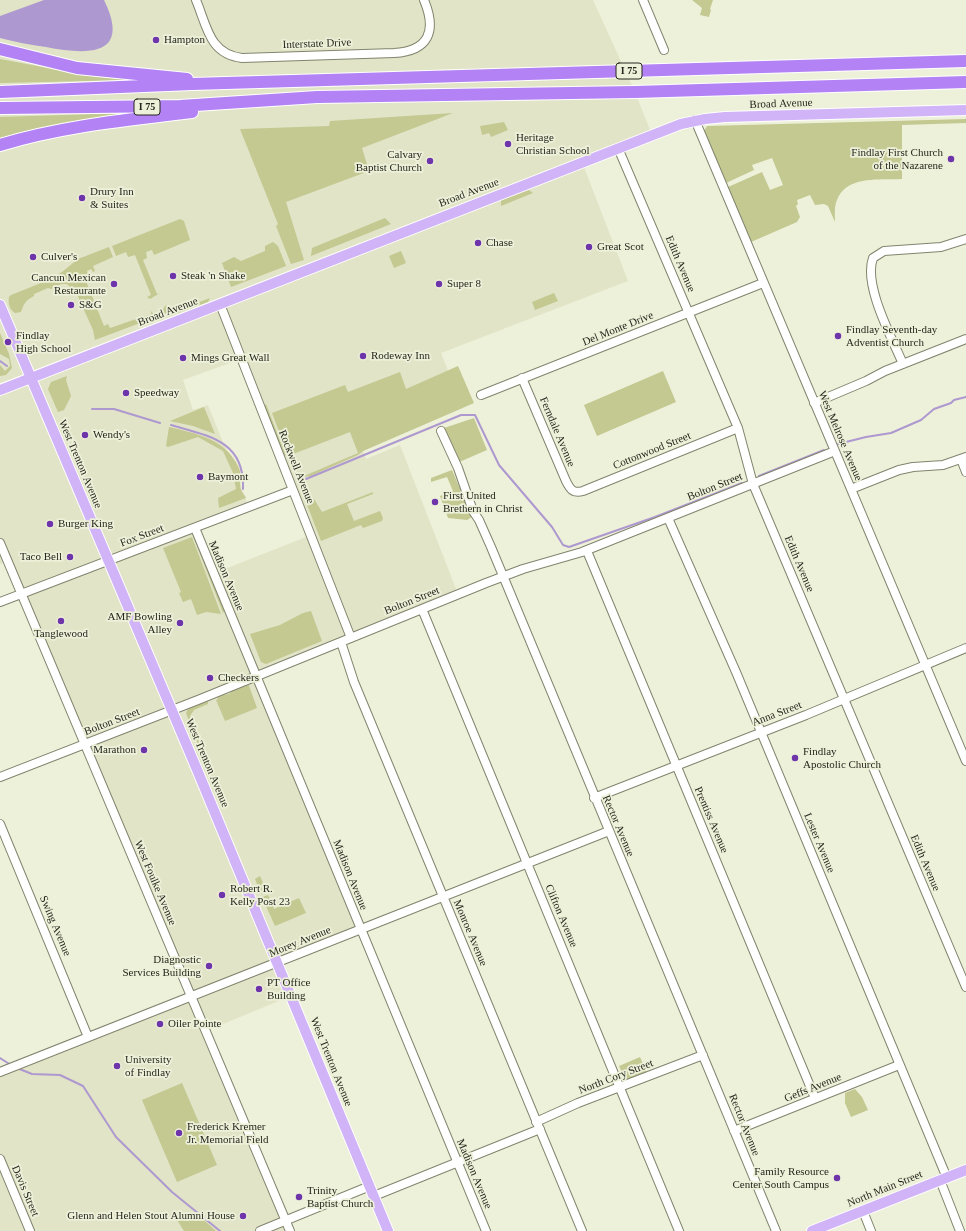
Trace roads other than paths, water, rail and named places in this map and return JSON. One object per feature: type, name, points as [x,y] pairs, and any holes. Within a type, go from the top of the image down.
[{"type":"highway","points":[[0,49],[84,70],[163,75],[220,84]]},
{"type":"highway","name":"I 75","points":[[0,92],[966,61]]},
{"type":"highway","name":"I 75","points":[[0,108],[180,106],[318,97],[635,92],[966,82]]},
{"type":"highway","points":[[0,145],[88,125],[318,97]]},
{"type":"main road","name":"Broad Avenue","points":[[0,390],[618,148],[695,120],[966,110]]},
{"type":"main road","name":"West Trenton Avenue","points":[[0,305],[172,710],[388,1231]]},
{"type":"main road","name":"North Main Street","points":[[812,1231],[966,1170]]},
{"type":"street","name":"Interstate Drive","points":[[196,0],[214,44],[225,54],[242,58],[394,53],[412,50],[423,43],[430,31],[429,13],[424,0]]},
{"type":"street","points":[[643,0],[664,50]]},
{"type":"street","name":"West Melrose Avenue","points":[[695,120],[834,452],[966,761]]},
{"type":"street","name":"Edith Avenue","points":[[618,148],[738,428],[753,484],[966,987]]},
{"type":"street","points":[[903,364],[873,288],[871,271],[874,258],[884,251],[941,247],[966,240]]},
{"type":"street","name":"Del Monte Drive","points":[[482,395],[763,283]]},
{"type":"street","name":"Rockwell Avenue","points":[[220,304],[351,638]]},
{"type":"street","points":[[814,403],[903,364],[966,339]]},
{"type":"street","name":"Ferndale Avenue","points":[[522,378],[566,481],[570,489],[574,492]]},
{"type":"street","name":"Cottonwood Street","points":[[574,492],[583,491],[738,428]]},
{"type":"street","name":"Rector Avenue","points":[[441,431],[458,468],[473,511],[479,520],[503,576],[594,798],[776,1231]]},
{"type":"street","name":"Bolton Street","points":[[0,777],[172,710],[503,576],[586,551],[834,452]]},
{"type":"street","points":[[851,489],[899,470],[913,467],[943,465],[963,458],[966,472]]},
{"type":"street","name":"Fox Street","points":[[0,602],[293,490]]},
{"type":"street","name":"Lester Avenue","points":[[668,518],[761,732],[899,1065],[943,1179],[960,1231]]},
{"type":"street","name":"Madison Avenue","points":[[194,528],[257,676],[360,929],[486,1231]]},
{"type":"street","name":"West Foulke Avenue","points":[[0,543],[83,744],[290,1231]]},
{"type":"street","name":"Prentiss Avenue","points":[[586,551],[815,1098]]},
{"type":"street","name":"Clifton Avenue","points":[[422,609],[679,1231]]},
{"type":"street","name":"Monroe Avenue","points":[[341,642],[352,679],[582,1231]]},
{"type":"street","name":"Anna Street","points":[[594,798],[844,699],[966,648]]},
{"type":"street","name":"Swing Avenue","points":[[0,824],[88,1037]]},
{"type":"street","name":"Morey Avenue","points":[[4,1070],[609,831]]},
{"type":"street","name":"North Cory Street","points":[[260,1231],[457,1162],[538,1125],[578,1103],[703,1055]]},
{"type":"street","name":"Geffs Avenue","points":[[734,1131],[899,1065]]},
{"type":"street","name":"Davis Street","points":[[0,1159],[30,1231]]},
{"type":"street","points":[[863,1211],[872,1231]]},
{"type":"waterway","points":[[0,361],[7,366]]},
{"type":"waterway","points":[[838,444],[891,433],[921,420],[934,409],[951,403],[954,400],[966,397]]},
{"type":"waterway","points":[[92,409],[114,409],[160,423]]},
{"type":"waterway","points":[[306,479],[461,415],[475,415],[499,465],[552,527],[563,545],[569,547],[655,517],[742,483]]},
{"type":"waterway","points":[[171,425],[211,437],[222,443],[238,460],[242,473],[243,489]]},
{"type":"waterway","points":[[759,476],[824,450]]},
{"type":"waterway","points":[[0,1058],[11,1065]]},
{"type":"waterway","points":[[17,1068],[32,1074],[60,1075],[83,1086],[116,1137],[172,1192],[220,1231]]},
{"type":"place","name":"Hampton","points":[[156,40]]},
{"type":"place","name":"Heritage Christian School","points":[[508,144]]},
{"type":"place","name":"Findlay First Church of the Nazarene","points":[[951,159]]},
{"type":"place","name":"Calvary Baptist Church","points":[[430,161]]},
{"type":"place","name":"Drury Inn & Suites","points":[[82,198]]},
{"type":"place","name":"Chase","points":[[478,243]]},
{"type":"place","name":"Great Scot","points":[[589,247]]},
{"type":"place","name":"Culver's","points":[[33,257]]},
{"type":"place","name":"Steak 'n Shake","points":[[173,276]]},
{"type":"place","name":"Cancun Mexican Restaurante","points":[[114,284]]},
{"type":"place","name":"Super 8","points":[[439,284]]},
{"type":"place","name":"S&G","points":[[71,305]]},
{"type":"place","name":"Findlay Seventh-day Adventist Church","points":[[838,336]]},
{"type":"place","name":"Findlay High School","points":[[8,342]]},
{"type":"place","name":"Rodeway Inn","points":[[363,356]]},
{"type":"place","name":"Mings Great Wall","points":[[183,358]]},
{"type":"place","name":"Speedway","points":[[126,393]]},
{"type":"place","name":"Wendy's","points":[[85,435]]},
{"type":"place","name":"Baymont","points":[[200,477]]},
{"type":"place","name":"First United Brethern in Christ","points":[[435,502]]},
{"type":"place","name":"Burger King","points":[[50,524]]},
{"type":"place","name":"Taco Bell","points":[[70,557]]},
{"type":"place","name":"Tanglewood","points":[[61,621]]},
{"type":"place","name":"AMF Bowling Alley","points":[[180,623]]},
{"type":"place","name":"Checkers","points":[[210,678]]},
{"type":"place","name":"Marathon","points":[[144,750]]},
{"type":"place","name":"Findlay Apostolic Church","points":[[795,758]]},
{"type":"place","name":"Robert R. Kelly Post 23","points":[[222,895]]},
{"type":"place","name":"Diagnostic Services Building","points":[[209,966]]},
{"type":"place","name":"PT Office Building","points":[[259,989]]},
{"type":"place","name":"Oiler Pointe","points":[[160,1024]]},
{"type":"place","name":"University of Findlay","points":[[117,1066]]},
{"type":"place","name":"Frederick Kremer Jr. Memorial Field","points":[[179,1133]]},
{"type":"place","name":"Family Resource Center South Campus","points":[[837,1178]]},
{"type":"place","name":"Trinity Baptist Church","points":[[299,1197]]},
{"type":"place","name":"Glenn and Helen Stout Alumni House","points":[[243,1216]]}]
